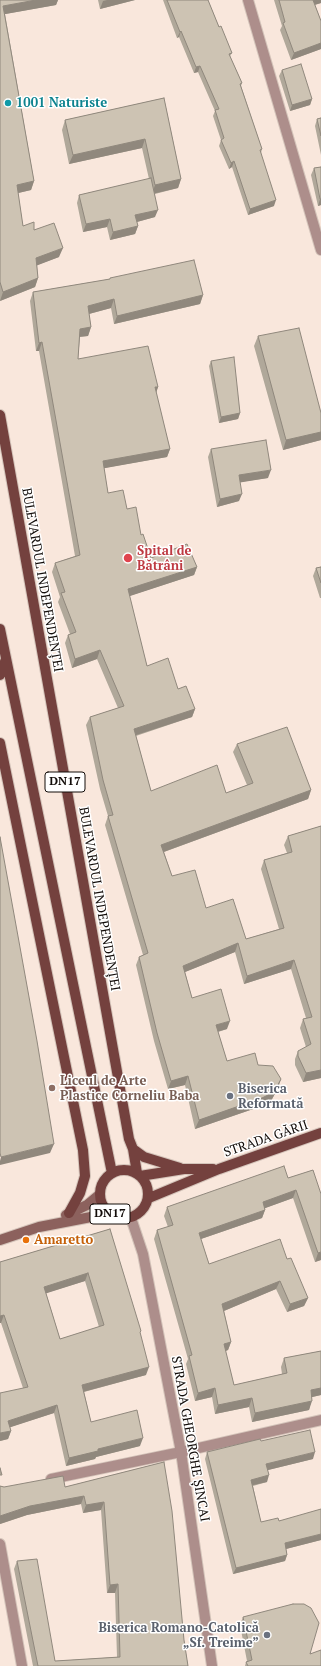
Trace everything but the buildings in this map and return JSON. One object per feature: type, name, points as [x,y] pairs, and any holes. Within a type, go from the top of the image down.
[{"type":"main road","name":"BULEVARDUL INDEPENDENȚEI","points":[[0,415],[129,1139],[139,1174],[147,1184],[149,1198]]},
{"type":"main road","name":"DN17","points":[[0,629],[112,1173]]},
{"type":"main road","points":[[0,675],[6,659]]},
{"type":"main road","points":[[0,743],[83,1150],[85,1176],[80,1193],[69,1213]]},
{"type":"main road","name":"STRADA GĂRII","points":[[149,1198],[219,1169],[321,1133]]},
{"type":"main road","points":[[132,1149],[144,1157],[184,1169]]},
{"type":"main road","name":"STRADA GĂRII","points":[[139,1174],[184,1169],[219,1169]]},
{"type":"main road","name":"DN17","points":[[139,1174],[129,1170],[120,1170],[112,1173],[105,1179],[101,1187],[99,1195],[101,1204],[106,1212],[114,1217],[122,1219],[131,1218],[142,1210],[149,1198]]},
{"type":"main road","points":[[52,1224],[69,1213],[87,1205],[99,1195]]},
{"type":"main road","points":[[0,1240],[52,1224],[92,1217],[106,1212]]},
{"type":"street","points":[[248,0],[321,250]]},
{"type":"street","name":"STRADA GHEORGHE ȘINCAI","points":[[131,1218],[143,1254],[182,1452],[212,1666]]},
{"type":"street","points":[[38,1481],[182,1452],[321,1420]]},
{"type":"street","points":[[0,1544],[22,1666]]},
{"type":"place","name":"1001 Naturiste","points":[[8,103]]},
{"type":"place","name":"Spital de Bătrâni","points":[[128,558]]},
{"type":"place","name":"Liceul de Arte Plastice Corneliu Baba","points":[[52,1088]]},
{"type":"place","name":"Biserica Reformată","points":[[230,1096]]},
{"type":"place","name":"Amaretto","points":[[26,1240]]},
{"type":"place","name":"Biserica Romano-Catolică „Sf. Treime”","points":[[267,1635]]}]
